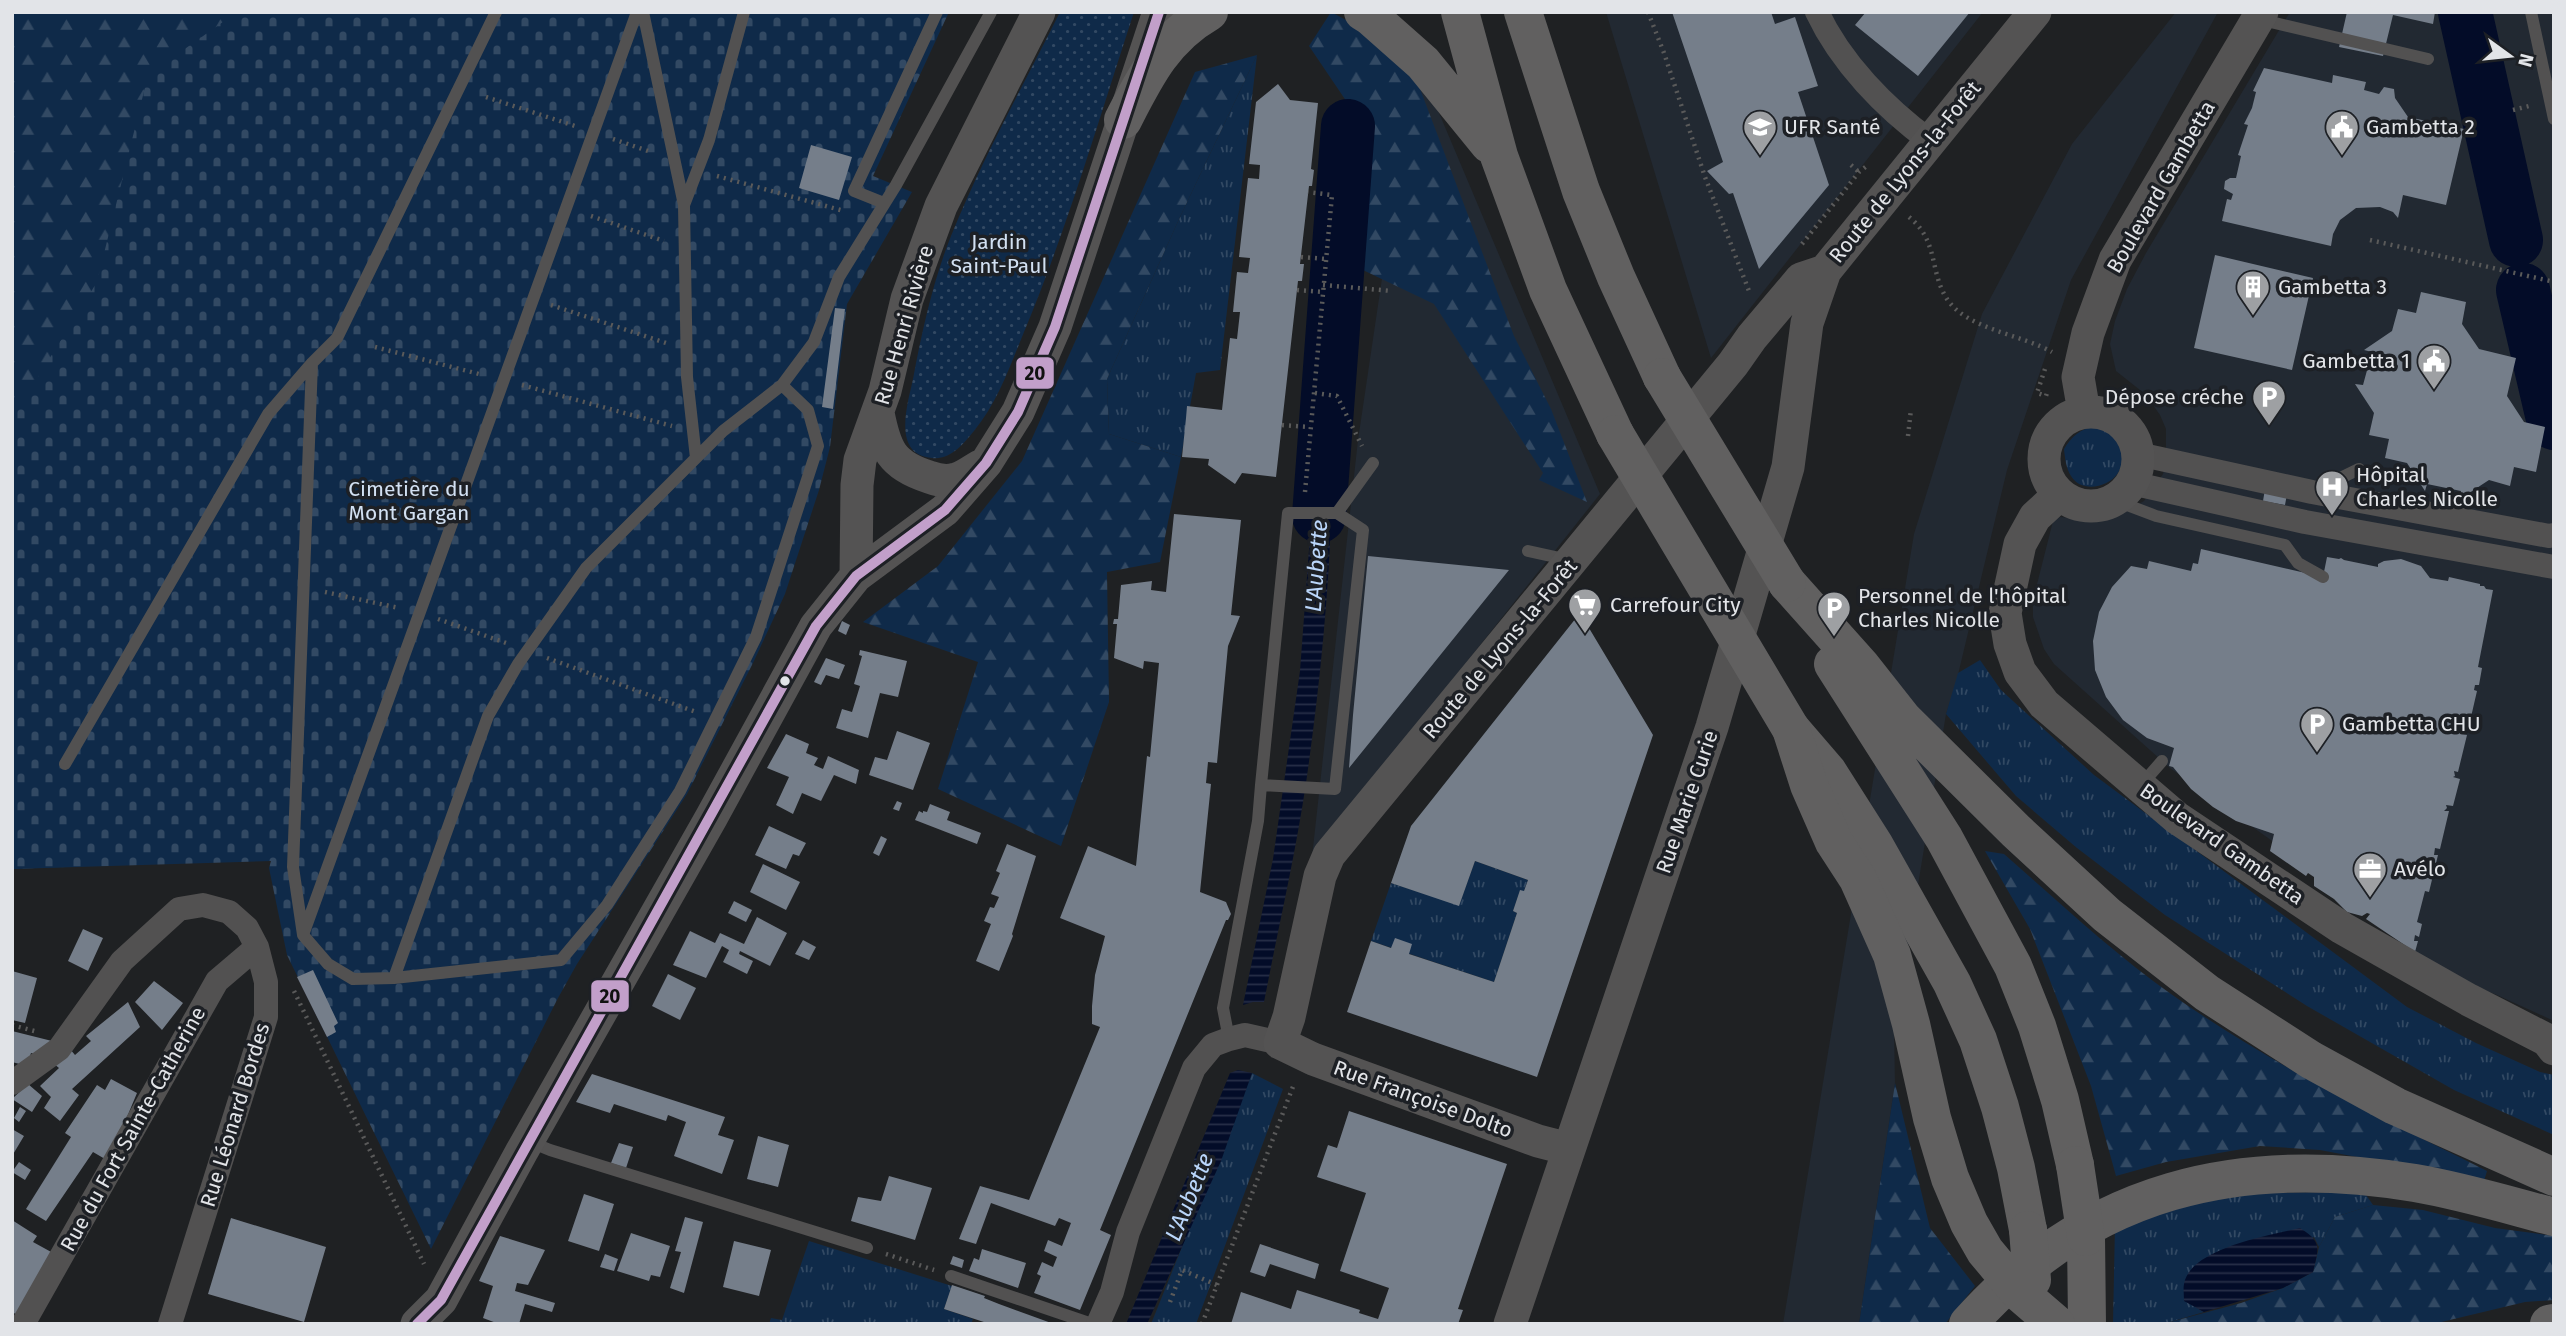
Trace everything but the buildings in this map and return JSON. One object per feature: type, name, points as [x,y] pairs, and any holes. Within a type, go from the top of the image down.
[{"type":"highway","points":[[1123,120],[1144,78],[1178,33],[1209,12]]},
{"type":"highway","points":[[1363,12],[1423,63],[1499,156]]},
{"type":"highway","points":[[1460,12],[1499,156],[1548,290],[1615,433],[1791,729],[1828,772],[1875,846],[1952,983],[1978,1040],[2000,1107],[2028,1230],[2032,1280],[2031,1324]]},
{"type":"highway","points":[[1523,12],[1581,191],[1661,377],[1787,583],[1843,681],[1944,838],[2013,966],[2037,1026],[2060,1100],[2076,1165],[2086,1237],[2087,1324]]},
{"type":"highway","points":[[1787,583],[1862,667],[1903,719],[2016,831],[2107,915],[2207,993],[2311,1060],[2371,1093],[2554,1177]]},
{"type":"highway","points":[[1791,729],[1814,796],[1834,842],[1858,879],[1892,955],[1932,1118],[1950,1178],[1969,1223],[1985,1251],[2020,1293],[2056,1324]]},
{"type":"highway","points":[[1968,1324],[1985,1304],[2041,1255],[2109,1214],[2145,1199],[2217,1181],[2279,1172],[2318,1172],[2463,1193],[2554,1217]]},
{"type":"street","name":"Rue Henri Rivière","points":[[856,576],[857,485],[860,460],[878,413],[907,299],[941,206],[1039,12]]},
{"type":"street","points":[[417,1324],[437,1312],[539,1146],[711,818],[816,626],[856,576],[945,510],[986,463],[1018,412],[1055,327],[1159,12]]},
{"type":"street","points":[[1817,12],[1855,71],[1907,124],[1930,141]]},
{"type":"street","name":"Route de Lyons-la-Forêt","points":[[1280,1043],[1289,1017],[1320,876],[1329,855],[1724,376],[1752,337],[1801,279],[1825,271],[2035,12]]},
{"type":"street","name":"Boulevard Gambetta","points":[[2084,412],[2078,377],[2088,333],[2115,260],[2260,16]]},
{"type":"street","name":"Rue Marie Curie","points":[[1510,1324],[1712,727],[1784,480],[1807,323],[1825,271]]},
{"type":"street","points":[[1752,337],[1782,337],[1804,345]]},
{"type":"street","points":[[2099,412],[2114,417],[2126,426],[2134,439],[2128,479],[2101,505],[2086,506],[2073,502],[2060,494],[2050,482],[2044,453],[2049,438],[2057,426],[2069,416],[2099,412]]},
{"type":"street","points":[[878,413],[883,438],[893,458],[908,470],[941,481],[955,480],[986,463]]},
{"type":"street","points":[[2128,479],[2312,492],[2551,535],[2548,566],[2305,522],[2128,479]]},
{"type":"street","points":[[2305,522],[2312,492]]},
{"type":"street","name":"Boulevard Gambetta","points":[[2060,494],[2035,517],[2020,544],[2005,613],[2010,644],[2020,672],[2044,704],[2177,818],[2342,928],[2469,1000],[2552,1043]]},
{"type":"street","name":"Rue Léonard Bordes","points":[[12,1083],[59,1049],[122,961],[179,909],[203,905],[229,912],[247,928],[257,947],[266,982],[266,1017],[170,1324]]},
{"type":"street","name":"Rue du Fort Sainte-Catherine","points":[[23,1324],[216,981],[257,947]]},
{"type":"street","points":[[1098,1324],[1112,1293],[1128,1232],[1194,1069],[1213,1045],[1229,1039],[1245,1035],[1280,1043]]},
{"type":"street","name":"Rue Françoise Dolto","points":[[1280,1043],[1313,1059],[1530,1139],[1569,1149]]},
{"type":"lane","points":[[65,764],[268,414],[337,338],[496,12]]},
{"type":"lane","points":[[303,935],[638,12]]},
{"type":"lane","points":[[643,12],[684,205],[687,350],[696,458]]},
{"type":"lane","points":[[684,205],[709,140],[744,12]]},
{"type":"lane","points":[[884,203],[854,191],[937,12]]},
{"type":"lane","points":[[394,978],[488,716],[527,650],[586,568],[723,431],[782,385],[814,342],[839,277],[875,219],[991,12]]},
{"type":"lane","points":[[2531,12],[2554,119]]},
{"type":"lane","points":[[2260,16],[2428,60]]},
{"type":"lane","points":[[312,363],[293,867],[303,935],[328,964],[354,979],[394,978],[561,960],[607,905],[680,791],[756,637],[818,446],[808,410],[782,385]]},
{"type":"lane","points":[[1337,513],[1373,463]]},
{"type":"lane","points":[[2312,492],[2359,469]]},
{"type":"lane","points":[[2128,479],[2156,516],[2285,545],[2298,563],[2323,577]]},
{"type":"lane","points":[[1229,1039],[1223,1008],[1263,785],[1288,513],[1337,513],[1363,530],[1335,789],[1263,785]]},
{"type":"lane","points":[[1528,551],[1573,560]]},
{"type":"lane","points":[[2140,787],[2162,761]]},
{"type":"lane","points":[[539,1146],[867,1248]]},
{"type":"lane","points":[[951,1276],[1092,1324]]},
{"type":"path","points":[[1648,12],[1705,177],[1749,292]]},
{"type":"path","points":[[1851,165],[1921,226],[1949,302],[1973,320],[2052,351],[2045,368]]},
{"type":"path","points":[[697,170],[875,219]]},
{"type":"path","points":[[1303,513],[1332,195],[1308,192]]},
{"type":"path","points":[[591,216],[685,248]]},
{"type":"path","points":[[2370,240],[2550,281]]},
{"type":"path","points":[[1301,257],[1326,260]]},
{"type":"path","points":[[1325,285],[1392,291]]},
{"type":"path","points":[[1297,289],[1323,292]]},
{"type":"path","points":[[534,299],[687,350]]},
{"type":"path","points":[[375,347],[693,432]]},
{"type":"path","points":[[1315,393],[1337,396],[1362,446],[1369,444]]},
{"type":"path","points":[[1908,436],[1912,409]]},
{"type":"path","points":[[1282,425],[1311,427]]},
{"type":"path","points":[[527,650],[715,719]]},
{"type":"path","points":[[293,988],[437,1312]]},
{"type":"path","points":[[1202,1324],[1296,1080]]},
{"type":"path","points":[[886,1254],[951,1276]]},
{"type":"path","points":[[1170,1302],[1182,1270],[1217,1285]]},
{"type":"shaded area","name":"UFR Santé","points":[[1606,12],[1983,12],[1711,358]]},
{"type":"shaded area","points":[[2176,12],[2218,12],[2071,280],[2007,470],[1956,683],[1946,714],[1894,1032],[1895,1083],[1859,1324],[1783,1324],[1914,534],[1982,314],[2072,144]]},
{"type":"shaded area","name":"Hôpital Charles Nicolle","points":[[2290,12],[2554,12],[2554,1021],[2426,967],[2370,911],[2170,768],[2054,664],[2044,649],[2033,617],[2033,600],[2053,521],[2060,517],[2089,520],[2117,516],[2144,501],[2163,474],[2166,462],[2166,429],[2145,394],[2116,371],[2110,344],[2115,321],[2127,289],[2146,253]]},
{"type":"shaded area","points":[[1415,56],[1600,494],[1312,857],[1358,440]]},
{"type":"green space","points":[[12,12],[342,12],[65,867],[12,869]]},
{"type":"green space","name":"Cimetière du Mont Gargan","points":[[237,12],[949,12],[873,176],[912,192],[847,304],[830,447],[785,594],[687,794],[577,964],[431,1249],[287,955],[269,868],[271,861],[12,869],[12,419],[97,282],[148,75]]},
{"type":"green space","name":"Jardin Saint-Paul","points":[[1060,12],[1134,12],[1054,254],[997,396],[982,420],[956,450],[939,458],[919,455],[911,448],[907,438],[906,414],[924,325],[939,271],[976,179]]},
{"type":"green space","points":[[1331,12],[1406,52],[1514,336],[1551,409],[1587,502],[1539,480],[1543,473],[1434,304],[1344,261],[1355,114],[1309,46]]},
{"type":"green space","points":[[1257,55],[1220,370],[1196,373],[1181,457],[1109,434],[1107,379]]},
{"type":"green space","points":[[1257,55],[1107,379],[1109,434],[1181,457],[1160,562],[1107,572],[1109,702],[1061,846],[938,789],[978,662],[863,622],[938,566],[1022,461],[1195,72]]},
{"type":"green space","points":[[2096,426],[2109,432],[2118,444],[2121,466],[2114,478],[2108,482],[2094,486],[2081,485],[2071,476],[2064,449],[2077,434]]},
{"type":"green space","points":[[1980,660],[2001,690],[2094,775],[2407,1007],[2476,1043],[2540,1072],[2554,1075],[2554,1135],[2454,1090],[2307,1006],[2165,915],[2077,848],[2016,796],[1946,714],[1958,673]]},
{"type":"green space","points":[[1985,851],[2004,854],[2086,926],[2171,994],[2286,1067],[2487,1171],[2484,1181],[2320,1150],[2260,1146],[2166,1162],[2116,1176],[2091,1086],[2030,929]]},
{"type":"green space","points":[[1475,861],[1528,880],[1524,891],[1520,891],[1513,911],[1517,913],[1494,982],[1371,941],[1391,883],[1459,905]]},
{"type":"green space","points":[[1252,1073],[1283,1089],[1196,1324],[1151,1324]]},
{"type":"green space","points":[[1895,1083],[1930,1228],[1975,1286],[1945,1324],[1859,1324]]},
{"type":"green space","points":[[2364,1192],[2373,1205],[2335,1217],[2319,1247],[2314,1237],[2184,1300],[2204,1312],[2163,1324],[2113,1324],[2115,1225],[2238,1193]]},
{"type":"green space","points":[[2373,1205],[2423,1210],[2495,1228],[2554,1236],[2554,1300],[2525,1302],[2433,1324],[2163,1324],[2241,1303],[2283,1288],[2313,1272],[2319,1247],[2335,1217]]},
{"type":"green space","points":[[809,1241],[952,1286],[944,1309],[973,1319],[971,1324],[769,1324],[771,1318],[782,1320]]},
{"type":"water","points":[[1317,442],[1332,444],[1332,486],[1322,656],[1312,741],[1297,838],[1264,1002],[1243,1005],[1273,859],[1300,671]]},
{"type":"water","points":[[1238,1070],[1252,1073],[1221,1161],[1147,1324],[1126,1324],[1230,1073]]},
{"type":"water","points":[[2300,1228],[2312,1237],[2317,1246],[2313,1272],[2283,1288],[2204,1312],[2184,1301],[2184,1284],[2189,1272],[2200,1261],[2233,1245]]},
{"type":"waterway","points":[[2465,12],[2516,240]]},
{"type":"waterway","name":"L'Aubette","points":[[1319,516],[1348,126]]},
{"type":"waterway","points":[[2523,290],[2554,423]]},
{"type":"transit line","name":"20","points":[[417,1324],[441,1300],[816,626],[856,576],[945,510],[986,463],[1018,412],[1055,327],[1159,12]]},
{"type":"place","name":"UFR Santé","points":[[1760,157]]},
{"type":"place","name":"Gambetta 2","points":[[2342,157]]},
{"type":"place","name":"Gambetta 3","points":[[2253,317]]},
{"type":"place","name":"Gambetta 1","points":[[2434,391]]},
{"type":"place","name":"Dépose créche","points":[[2269,427]]},
{"type":"place","name":"Hôpital Charles Nicolle","points":[[2332,517]]},
{"type":"place","name":"Carrefour City","points":[[1585,635]]},
{"type":"place","name":"Personnel de l'hôpital Charles Nicolle","points":[[1834,638]]},
{"type":"place","name":"Gambetta CHU","points":[[2317,754]]},
{"type":"place","name":"Avélo","points":[[2370,899]]}]
